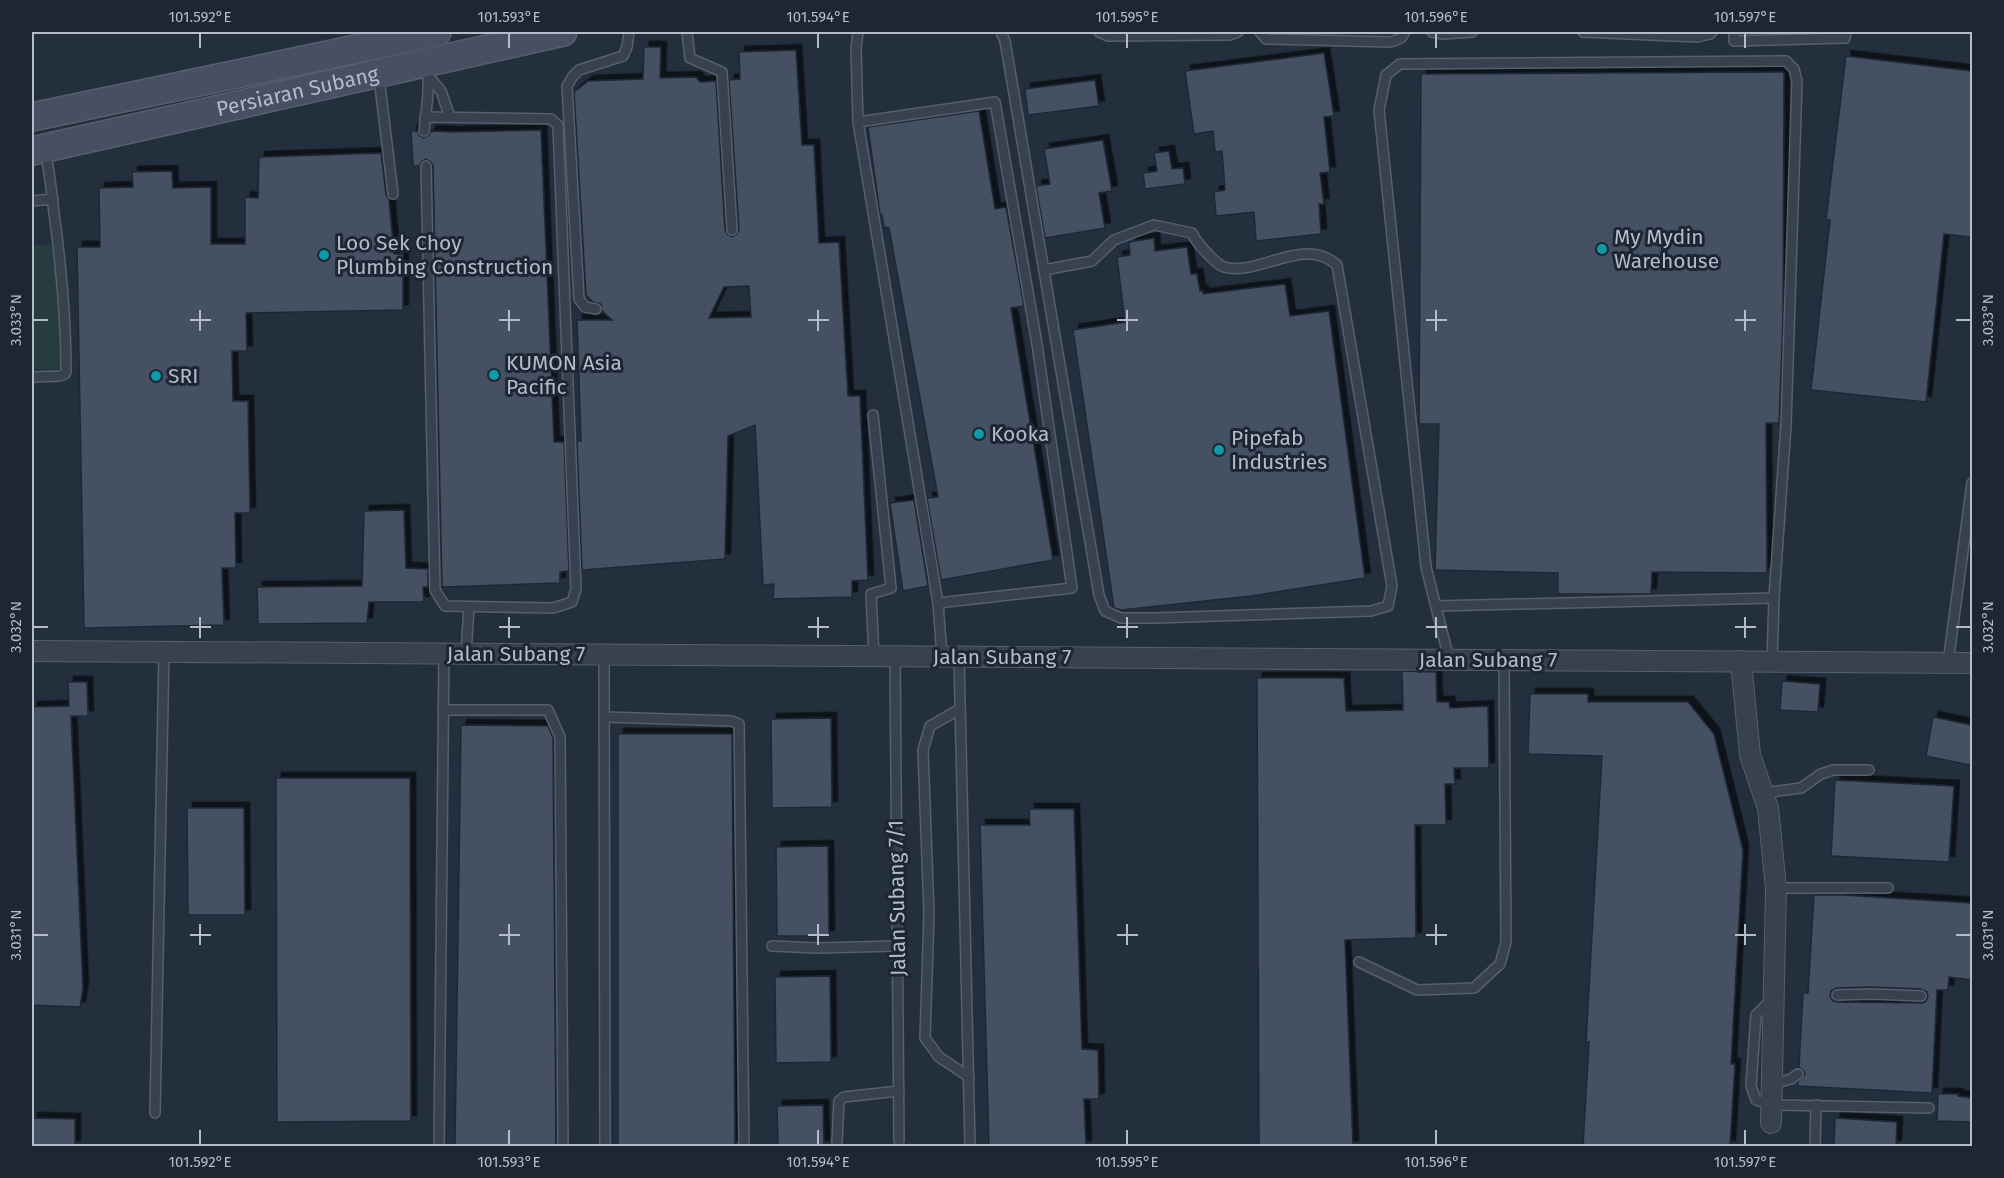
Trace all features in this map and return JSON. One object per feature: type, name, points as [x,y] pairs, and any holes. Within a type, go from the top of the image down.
[{"type":"street","name":"Persiaran Subang","points":[[32,117],[426,50],[563,32]]},
{"type":"street","name":"Persiaran Subang","points":[[38,150],[377,59]]},
{"type":"street","name":"Jalan Subang 7","points":[[32,651],[1972,663]]},
{"type":"street","points":[[1741,661],[1750,755],[1768,808],[1776,888],[1771,1114]]},
{"type":"lane","points":[[596,309],[585,307],[579,299],[567,86],[579,70],[623,56],[629,32]]},
{"type":"lane","points":[[687,32],[690,58],[722,72],[732,230]]},
{"type":"lane","points":[[858,32],[856,48],[858,122],[938,603],[960,709],[970,1146]]},
{"type":"lane","points":[[1002,32],[1099,595],[1105,610],[1121,618],[1154,618],[1371,612],[1388,606],[1392,586],[1337,265],[1328,256],[1299,254],[1238,268],[1221,267],[1197,243],[1192,233],[1154,225],[1114,240],[1092,261],[1044,270]]},
{"type":"lane","points":[[1099,32],[1108,36],[1230,35],[1238,32]]},
{"type":"lane","points":[[1260,32],[1266,39],[1391,42],[1401,38],[1405,32]]},
{"type":"lane","points":[[1432,32],[1443,34],[1472,32]]},
{"type":"lane","points":[[1583,32],[1697,37],[1712,32]]},
{"type":"lane","points":[[1734,32],[1734,41],[1845,38],[1846,32]]},
{"type":"lane","points":[[424,131],[426,50]]},
{"type":"lane","points":[[426,50],[446,99],[450,117]]},
{"type":"lane","points":[[377,59],[393,194]]},
{"type":"lane","points":[[1449,659],[1426,567],[1379,110],[1386,75],[1400,64],[1786,61],[1794,69],[1797,81],[1786,413],[1773,598],[1772,662]]},
{"type":"lane","points":[[858,122],[995,102],[1037,344],[1072,588],[938,603]]},
{"type":"lane","points":[[425,117],[550,119],[558,125],[576,589],[573,602],[553,608],[445,606],[435,590],[426,166]]},
{"type":"lane","points":[[32,377],[60,376],[66,371],[63,288],[51,175],[38,150]]},
{"type":"lane","points":[[32,201],[53,199]]},
{"type":"lane","points":[[873,415],[891,588],[871,594],[874,656]]},
{"type":"lane","points":[[1948,663],[1972,483]]},
{"type":"lane","points":[[1436,606],[1773,598]]},
{"type":"lane","points":[[466,653],[469,607]]},
{"type":"lane","points":[[155,1113],[164,651]]},
{"type":"lane","points":[[439,1146],[444,653]]},
{"type":"lane","points":[[604,654],[606,1146]]},
{"type":"lane","name":"Jalan Subang 7/1","points":[[895,656],[899,1141]]},
{"type":"lane","points":[[1359,962],[1417,990],[1474,988],[1500,964],[1506,942],[1504,660]]},
{"type":"lane","points":[[960,709],[930,726],[923,750],[929,914],[926,1038],[939,1057],[969,1077]]},
{"type":"lane","points":[[443,710],[548,710],[560,737],[562,1146]]},
{"type":"lane","points":[[605,717],[732,721],[739,724],[744,1146]]},
{"type":"lane","points":[[1763,794],[1801,788],[1821,774],[1833,770],[1869,770]]},
{"type":"lane","points":[[1776,888],[1888,888]]},
{"type":"lane","points":[[772,946],[817,948],[897,946]]},
{"type":"lane","points":[[1837,995],[1921,996]]},
{"type":"lane","points":[[1774,997],[1756,1015],[1751,1086],[1756,1100],[1771,1114],[1816,1105],[1929,1108]]},
{"type":"lane","points":[[1772,1084],[1791,1079],[1798,1074]]},
{"type":"lane","points":[[837,1142],[839,1101],[844,1097],[898,1091]]},
{"type":"lane","points":[[1815,1146],[1816,1105]]},
{"type":"green space","points":[[32,245],[57,245],[60,369],[32,370]]},
{"type":"building","points":[[644,47],[661,47],[660,78],[696,77],[700,82],[716,81],[725,230],[732,237],[739,230],[729,80],[740,79],[739,52],[796,50],[802,145],[814,145],[819,243],[839,242],[848,396],[860,396],[868,580],[852,581],[852,597],[773,599],[774,584],[763,585],[755,425],[728,436],[725,559],[582,570],[577,441],[581,441],[577,320],[612,320],[602,311],[601,304],[593,302],[586,295],[574,92],[588,81],[643,79]],"holes":[[[749,286],[751,317],[709,318],[724,287]]]},
{"type":"building","points":[[1324,53],[1334,116],[1324,117],[1330,172],[1320,173],[1324,204],[1319,204],[1321,234],[1256,241],[1254,212],[1216,216],[1214,192],[1225,190],[1222,151],[1215,152],[1213,131],[1194,134],[1185,71]]},
{"type":"building","points":[[1846,56],[1972,71],[1972,237],[1944,234],[1926,402],[1811,390],[1830,220],[1826,220]]},
{"type":"building","name":"My Mydin Warehouse","points":[[1784,72],[1783,319],[1779,423],[1766,423],[1767,573],[1652,572],[1651,594],[1558,594],[1558,573],[1435,570],[1439,424],[1419,424],[1421,74]]},
{"type":"building","points":[[1095,80],[1099,106],[1028,115],[1025,89]]},
{"type":"building","name":"Kooka","points":[[979,111],[995,209],[1006,207],[1024,306],[1011,308],[1053,560],[941,580],[927,498],[938,497],[889,228],[884,227],[880,214],[868,127]]},
{"type":"building","name":"KUMON Asia Pacific","points":[[541,130],[554,442],[564,442],[569,571],[560,572],[560,583],[442,587],[433,166],[426,159],[419,166],[413,166],[411,131],[417,131],[424,138],[431,131]]},
{"type":"building","points":[[1103,140],[1112,191],[1099,193],[1105,228],[1045,238],[1036,186],[1050,184],[1044,149]]},
{"type":"building","points":[[1169,151],[1172,169],[1183,168],[1185,184],[1145,189],[1143,173],[1157,171],[1154,153]]},
{"type":"building","name":"SRI","points":[[381,153],[386,195],[389,199],[394,254],[403,254],[403,310],[246,313],[247,351],[232,351],[233,401],[248,401],[250,513],[235,513],[236,568],[222,568],[224,625],[84,628],[77,247],[100,247],[99,188],[133,187],[132,172],[172,171],[173,188],[211,187],[211,244],[245,244],[245,197],[258,198],[259,157]]},
{"type":"building","name":"Pipefab Industries","points":[[1154,238],[1155,251],[1187,247],[1191,274],[1197,274],[1200,291],[1203,291],[1203,294],[1285,284],[1290,316],[1329,311],[1365,578],[1251,596],[1121,610],[1114,608],[1073,330],[1125,322],[1117,257],[1130,255],[1129,242]]},
{"type":"building","points":[[914,500],[928,586],[903,591],[890,503]]},
{"type":"building","points":[[404,510],[406,568],[428,569],[428,587],[423,587],[424,602],[369,602],[367,623],[258,624],[257,587],[362,586],[364,511]]},
{"type":"building","points":[[1402,671],[1436,672],[1437,702],[1449,702],[1450,708],[1488,706],[1489,768],[1454,768],[1455,784],[1445,784],[1446,825],[1415,825],[1416,938],[1345,940],[1353,1146],[1259,1146],[1257,678],[1344,678],[1346,711],[1403,710]]},
{"type":"building","points":[[1782,681],[1820,684],[1818,712],[1780,710]]},
{"type":"building","points":[[68,682],[87,682],[88,716],[71,716],[83,988],[80,1007],[32,1005],[32,707],[69,706]]},
{"type":"building","points":[[1530,694],[1588,694],[1588,702],[1688,702],[1714,734],[1743,850],[1731,1064],[1735,1064],[1730,1146],[1583,1146],[1589,1042],[1586,1042],[1602,756],[1528,754]]},
{"type":"building","points":[[1933,717],[1972,725],[1970,765],[1926,756]]},
{"type":"building","points":[[831,718],[832,807],[772,808],[771,719]]},
{"type":"building","points":[[461,725],[548,726],[553,738],[556,1146],[455,1146]]},
{"type":"building","points":[[618,734],[732,734],[735,1146],[618,1146]]},
{"type":"building","points":[[276,778],[410,778],[411,1121],[277,1122]]},
{"type":"building","points":[[1835,780],[1954,786],[1949,862],[1831,856]]},
{"type":"building","points":[[187,808],[244,808],[245,915],[188,915]]},
{"type":"building","points":[[1029,809],[1074,809],[1082,1049],[1098,1050],[1099,1099],[1084,1099],[1086,1146],[989,1146],[980,825],[1030,825]]},
{"type":"building","points":[[828,846],[829,936],[777,936],[776,847]]},
{"type":"building","points":[[1814,895],[1972,903],[1972,980],[1949,977],[1948,990],[1937,990],[1932,1093],[1798,1086],[1798,1082],[1805,1074],[1799,1067],[1803,993],[1808,993]],"holes":[[[1836,988],[1921,989],[1927,992],[1928,997],[1925,1002],[1921,1003],[1837,1002],[1833,1001],[1830,996],[1831,991]]]},
{"type":"building","points":[[830,976],[831,1062],[776,1063],[775,977]]},
{"type":"building","points":[[1938,1094],[1958,1094],[1958,1096],[1972,1098],[1972,1122],[1937,1121]]},
{"type":"building","points":[[823,1105],[824,1146],[778,1146],[777,1106]]},
{"type":"building","points":[[32,1118],[75,1119],[75,1146],[32,1146]]},
{"type":"building","points":[[1835,1118],[1897,1122],[1896,1146],[1834,1146]]},
{"type":"place","name":"My Mydin Warehouse","points":[[1602,249]]},
{"type":"place","name":"Loo Sek Choy Plumbing Construction","points":[[324,255]]},
{"type":"place","name":"KUMON Asia Pacific","points":[[494,375]]},
{"type":"place","name":"SRI","points":[[156,376]]},
{"type":"place","name":"Kooka","points":[[979,434]]},
{"type":"place","name":"Pipefab Industries","points":[[1219,450]]}]
